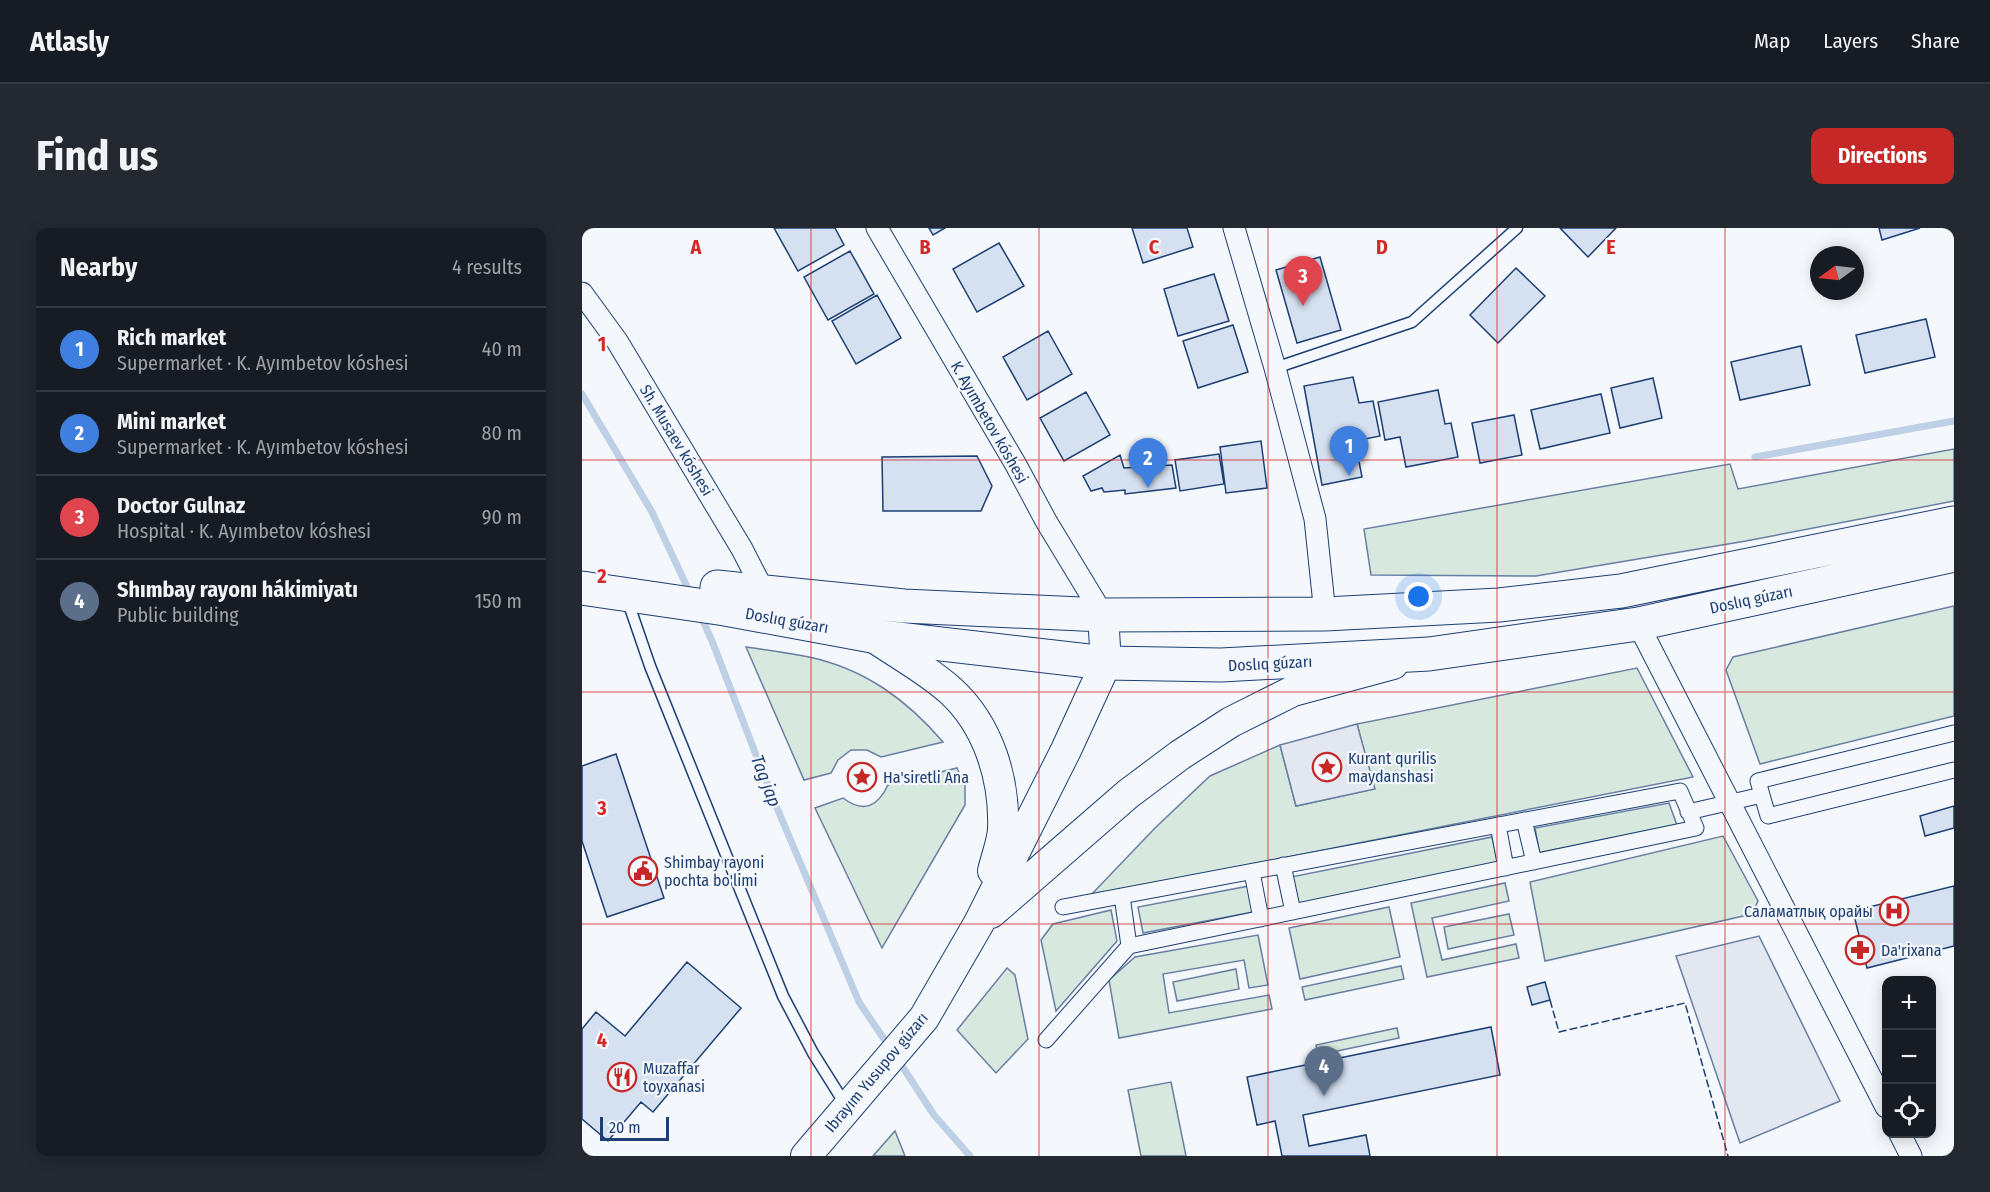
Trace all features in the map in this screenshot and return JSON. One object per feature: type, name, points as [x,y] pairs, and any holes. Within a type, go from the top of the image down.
[{"type":"main road","name":"Doslıq gúzarı","points":[[721,598],[764,592],[904,606],[1103,615],[1325,614],[1499,605],[1622,591],[1954,524]]},
{"type":"main road","name":"Doslıq gúzarı","points":[[582,569],[661,590],[721,598],[872,636],[1106,663],[1221,665],[1429,654],[1638,624],[1954,555]]},
{"type":"main road","name":"Doslıq gúzarı","points":[[582,588],[626,594],[661,590]]},
{"type":"main road","points":[[979,923],[1066,750],[1106,663],[1103,615]]},
{"type":"main road","points":[[872,636],[950,691],[970,711],[984,735],[996,767],[1002,793],[1003,833],[979,923]]},
{"type":"main road","points":[[979,923],[1128,794],[1180,755],[1231,722],[1293,691],[1429,654]]},
{"type":"main road","name":"Ibrayım Yusupov gúzarı","points":[[806,1156],[924,1018],[979,923]]},
{"type":"street","name":"K. Ayımbetov kóshesi","points":[[877,228],[1016,465],[1046,521],[1103,615]]},
{"type":"street","points":[[1234,228],[1275,368],[1315,519],[1325,614]]},
{"type":"street","name":"Sh. Musaev kóshesi","points":[[582,293],[617,341],[742,549],[764,592]]},
{"type":"street","points":[[1638,624],[1882,1097]]},
{"type":"street","points":[[1954,733],[1758,781],[1768,816],[1954,770]]},
{"type":"street","points":[[1046,1040],[1129,946],[1696,828],[1680,791],[1063,907]]},
{"type":"street","points":[[1688,812],[1762,795]]},
{"type":"street","points":[[1524,820],[1534,862]]},
{"type":"street","points":[[1497,825],[1506,868]]},
{"type":"street","points":[[1283,866],[1293,912]]},
{"type":"street","points":[[1252,872],[1261,919]]},
{"type":"street","points":[[1122,896],[1129,946]]},
{"type":"street","points":[[1902,1138],[1911,1156]]},
{"type":"lane","points":[[1275,368],[1412,322],[1517,228]]},
{"type":"lane","points":[[626,594],[650,666],[783,996],[813,1053],[847,1107]]},
{"type":"shaded area","points":[[1954,449],[1954,501],[1746,541],[1536,576],[1371,575],[1364,529],[1730,464],[1738,489]]},
{"type":"shaded area","points":[[1954,606],[1954,716],[1760,764],[1726,670],[1733,657]]},
{"type":"shaded area","points":[[746,647],[829,662],[867,678],[900,700],[943,742],[881,757],[867,750],[851,750],[838,760],[831,773],[804,780]]},
{"type":"shaded area","points":[[1637,668],[1693,777],[1090,896],[1155,828],[1210,776],[1280,745],[1296,806],[1374,789],[1357,724]]},
{"type":"shaded area","name":"Kurant qurilis maydanshasi","points":[[1357,724],[1375,789],[1296,806],[1280,745]]},
{"type":"shaded area","points":[[957,768],[965,786],[965,805],[882,948],[815,808],[843,798],[857,806],[870,805],[880,798],[888,785]]},
{"type":"shaded area","points":[[1669,803],[1678,828],[1540,855],[1535,828]]},
{"type":"shaded area","points":[[1723,836],[1758,901],[1752,914],[1545,961],[1530,882]]},
{"type":"shaded area","points":[[1492,837],[1498,864],[1296,904],[1291,877]]},
{"type":"shaded area","points":[[1505,883],[1509,901],[1432,918],[1442,960],[1516,944],[1519,958],[1427,977],[1411,903]]},
{"type":"shaded area","points":[[1249,886],[1253,912],[1143,933],[1138,907]]},
{"type":"shaded area","points":[[1389,907],[1400,957],[1300,979],[1289,928]]},
{"type":"shaded area","points":[[1111,910],[1117,941],[1056,1011],[1041,940],[1053,924]]},
{"type":"shaded area","points":[[1509,914],[1514,935],[1448,949],[1444,927]]},
{"type":"shaded area","points":[[1258,935],[1268,985],[1249,988],[1244,960],[1163,974],[1169,1013],[1269,995],[1272,1009],[1119,1038],[1109,980],[1135,957]]},
{"type":"shaded area","points":[[1759,936],[1840,1101],[1740,1143],[1676,956]]},
{"type":"shaded area","points":[[1401,966],[1404,979],[1305,1000],[1302,987]]},
{"type":"shaded area","points":[[1007,968],[1015,975],[1028,1039],[996,1073],[957,1030]]},
{"type":"shaded area","points":[[1236,969],[1239,989],[1177,1001],[1173,982]]},
{"type":"shaded area","points":[[1397,1028],[1399,1038],[1318,1055],[1316,1045]]},
{"type":"shaded area","points":[[1171,1082],[1186,1156],[1141,1156],[1128,1090]]},
{"type":"shaded area","points":[[895,1131],[905,1156],[873,1156]]},
{"type":"building","points":[[774,228],[835,228],[844,245],[798,271]]},
{"type":"building","points":[[929,228],[945,228],[933,235]]},
{"type":"building","points":[[1132,228],[1187,228],[1193,247],[1143,263]]},
{"type":"building","points":[[1560,228],[1616,228],[1588,257]]},
{"type":"building","points":[[1879,228],[1920,228],[1882,240]]},
{"type":"building","points":[[999,243],[1024,286],[977,312],[953,269]]},
{"type":"building","points":[[850,251],[874,294],[828,320],[804,277]]},
{"type":"building","points":[[1320,257],[1341,330],[1297,343],[1276,270]]},
{"type":"building","points":[[1516,268],[1545,296],[1498,343],[1470,315]]},
{"type":"building","points":[[1214,274],[1229,321],[1178,336],[1164,289]]},
{"type":"building","points":[[877,295],[901,338],[856,364],[832,321]]},
{"type":"building","points":[[1926,319],[1935,357],[1865,373],[1856,335]]},
{"type":"building","points":[[1233,325],[1248,372],[1198,388],[1183,341]]},
{"type":"building","points":[[1048,331],[1072,374],[1027,400],[1003,357]]},
{"type":"building","points":[[1801,346],[1810,385],[1740,400],[1731,362]]},
{"type":"building","points":[[1353,377],[1359,403],[1373,401],[1380,436],[1355,441],[1362,477],[1322,485],[1304,386]]},
{"type":"building","points":[[1653,378],[1662,418],[1620,428],[1611,388]]},
{"type":"building","points":[[1438,390],[1445,424],[1451,423],[1458,457],[1406,467],[1400,437],[1385,440],[1378,402]]},
{"type":"building","points":[[1086,392],[1110,435],[1064,461],[1040,418]]},
{"type":"building","points":[[1601,394],[1610,433],[1540,449],[1531,410]]},
{"type":"building","points":[[1514,415],[1522,455],[1480,463],[1472,423]]},
{"type":"building","points":[[1261,441],[1267,488],[1226,493],[1220,447]]},
{"type":"building","points":[[1219,454],[1224,484],[1180,491],[1175,460]]},
{"type":"building","points":[[1120,455],[1124,468],[1172,465],[1176,488],[1125,494],[1125,490],[1104,492],[1102,488],[1091,491],[1083,476]]},
{"type":"building","points":[[977,456],[992,486],[981,511],[883,511],[882,457]]},
{"type":"building","points":[[616,754],[664,898],[607,917],[582,841],[582,766]]},
{"type":"building","points":[[1954,806],[1954,828],[1925,836],[1920,816]]},
{"type":"building","points":[[1954,886],[1954,946],[1867,968],[1853,911]]},
{"type":"building","points":[[687,962],[741,1008],[653,1112],[641,1102],[608,1141],[582,1119],[582,1029],[596,1012],[625,1036]]},
{"type":"building","points":[[1545,982],[1550,1000],[1532,1005],[1527,987]]},
{"type":"building","points":[[1491,1027],[1500,1075],[1303,1115],[1309,1146],[1366,1135],[1370,1156],[1282,1156],[1275,1121],[1257,1125],[1247,1077]]},
{"type":"waterway","name":"Tag jap","points":[[582,394],[652,512],[690,593]]},
{"type":"waterway","points":[[1755,457],[1954,421]]},
{"type":"waterway","name":"Tag jap","points":[[700,614],[772,796],[859,1002],[890,1048]]},
{"type":"waterway","name":"Tag jap","points":[[898,1060],[934,1115],[970,1156]]},
{"type":"fence","points":[[1550,1000],[1559,1032],[1685,1003],[1728,1156]]},
{"type":"place","name":"Doctor Gulnaz","points":[[1303,306]]},
{"type":"place","name":"Rich market","points":[[1349,476]]},
{"type":"place","name":"Mini market","points":[[1148,488]]},
{"type":"place","name":"Kurant qurilis maydanshasi","points":[[1327,767]]},
{"type":"place","name":"Ha'siretli Ana","points":[[862,777]]},
{"type":"place","name":"Shimbay rayoni pochta bo'limi","points":[[643,871]]},
{"type":"place","name":"Саламатлық орайы","points":[[1894,911]]},
{"type":"place","name":"Da'rixana","points":[[1860,950]]},
{"type":"place","name":"Muzaffar toyxanasi","points":[[622,1077]]},
{"type":"place","name":"Shımbay rayonı hákimiyatı","points":[[1324,1096]]}]
